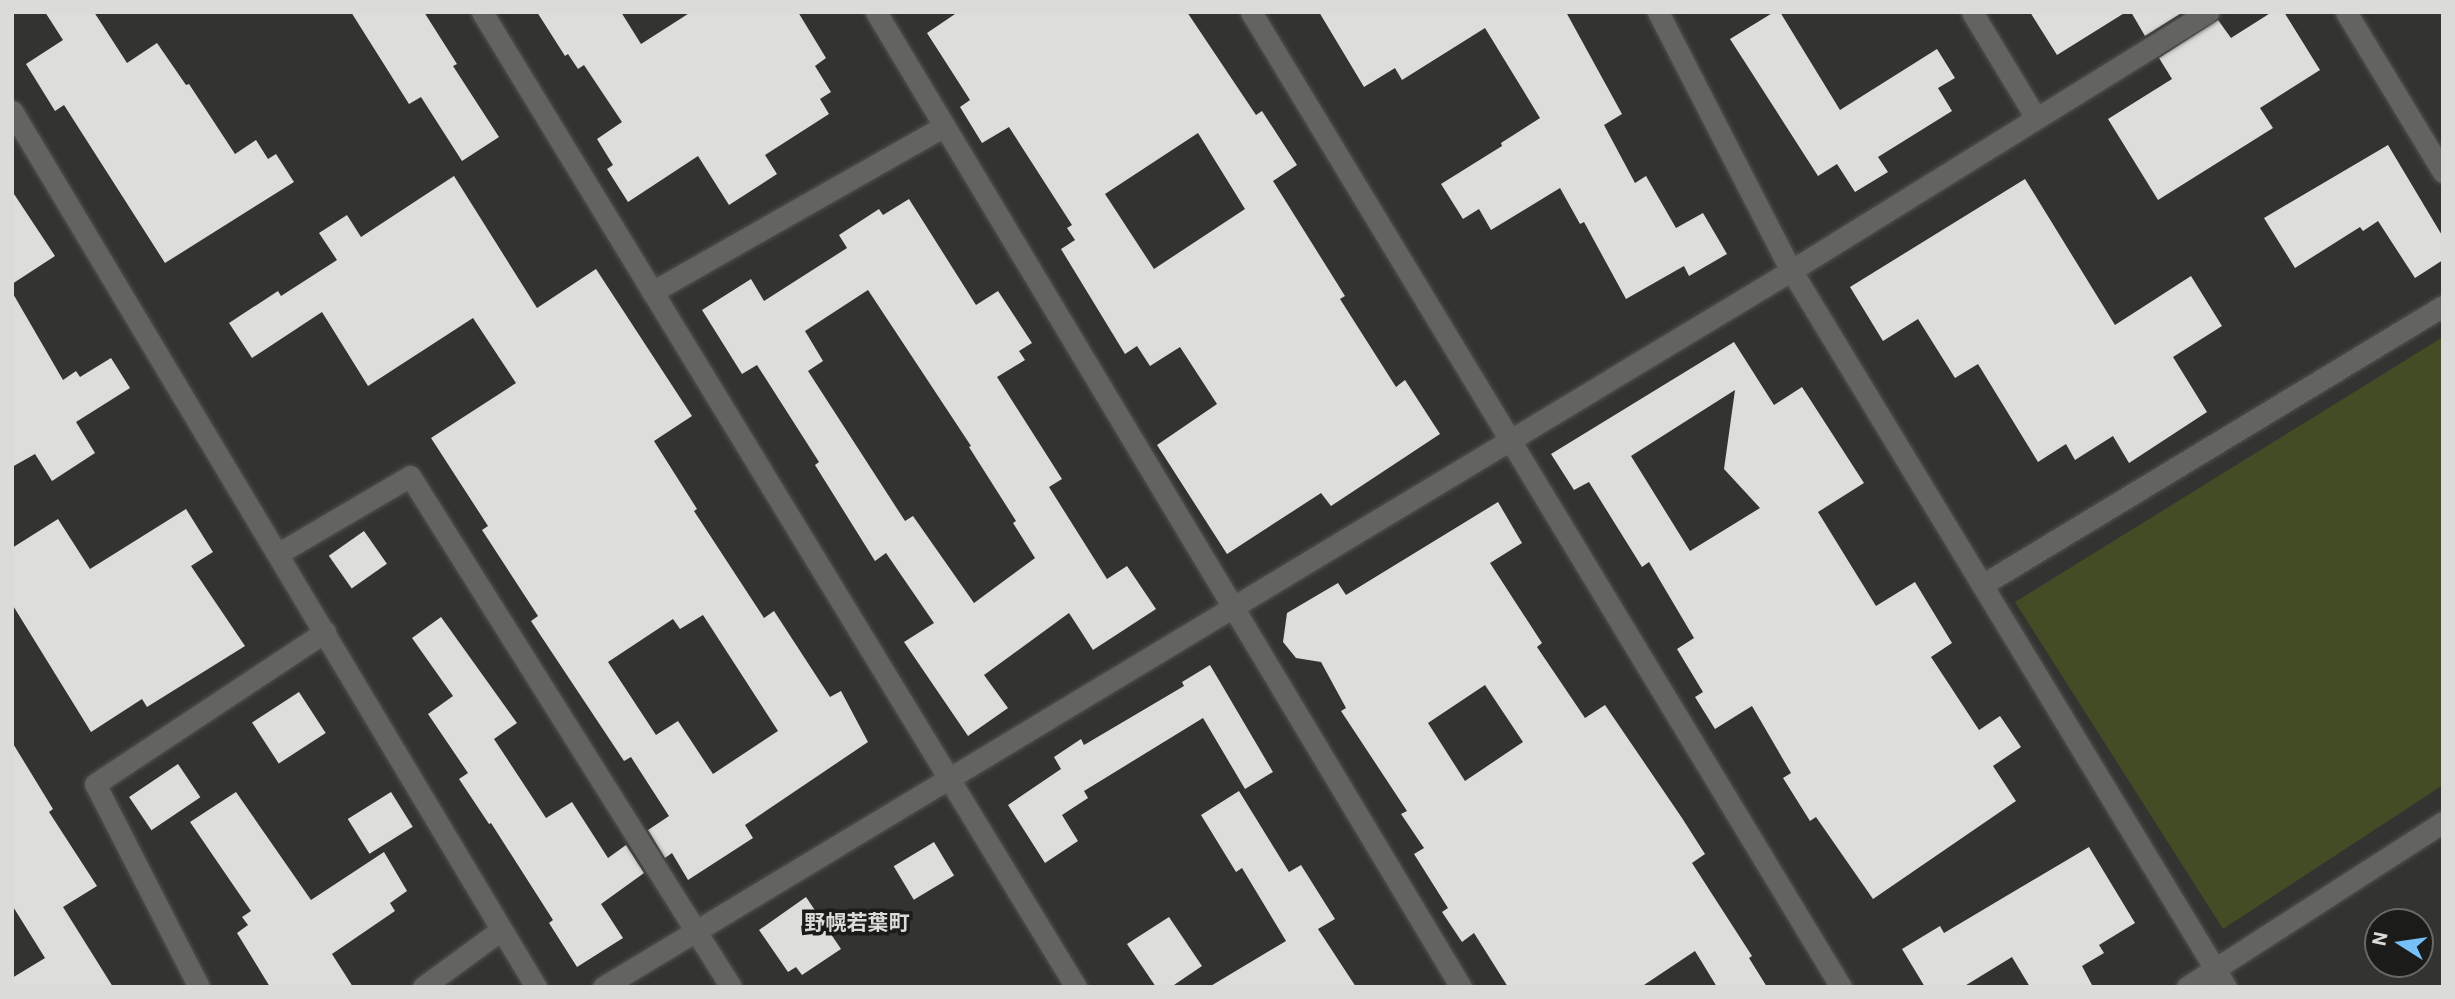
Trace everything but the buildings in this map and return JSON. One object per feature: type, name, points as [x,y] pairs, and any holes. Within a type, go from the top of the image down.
[{"type":"street","points":[[482,12],[1076,987]]},
{"type":"street","points":[[1251,12],[1842,987]]},
{"type":"street","points":[[1658,12],[1792,270],[2221,978]]},
{"type":"street","points":[[1972,12],[2036,118]]},
{"type":"street","points":[[603,987],[1792,270],[2208,12]]},
{"type":"street","points":[[2346,12],[2443,172]]},
{"type":"street","points":[[877,13],[1231,608],[1461,987]]},
{"type":"street","points":[[12,111],[279,553],[536,987]]},
{"type":"street","points":[[652,292],[944,126]]},
{"type":"street","points":[[1982,585],[2443,306]]},
{"type":"street","points":[[279,553],[410,476],[731,987]]},
{"type":"street","points":[[199,987],[95,784],[325,632]]},
{"type":"street","points":[[2187,987],[2221,978],[2443,822]]},
{"type":"street","points":[[423,987],[501,930]]},
{"type":"green space","points":[[2443,337],[2443,785],[2223,929],[2015,602]]},
{"type":"district","name":"野幌若葉町","points":[[857,923]]}]
